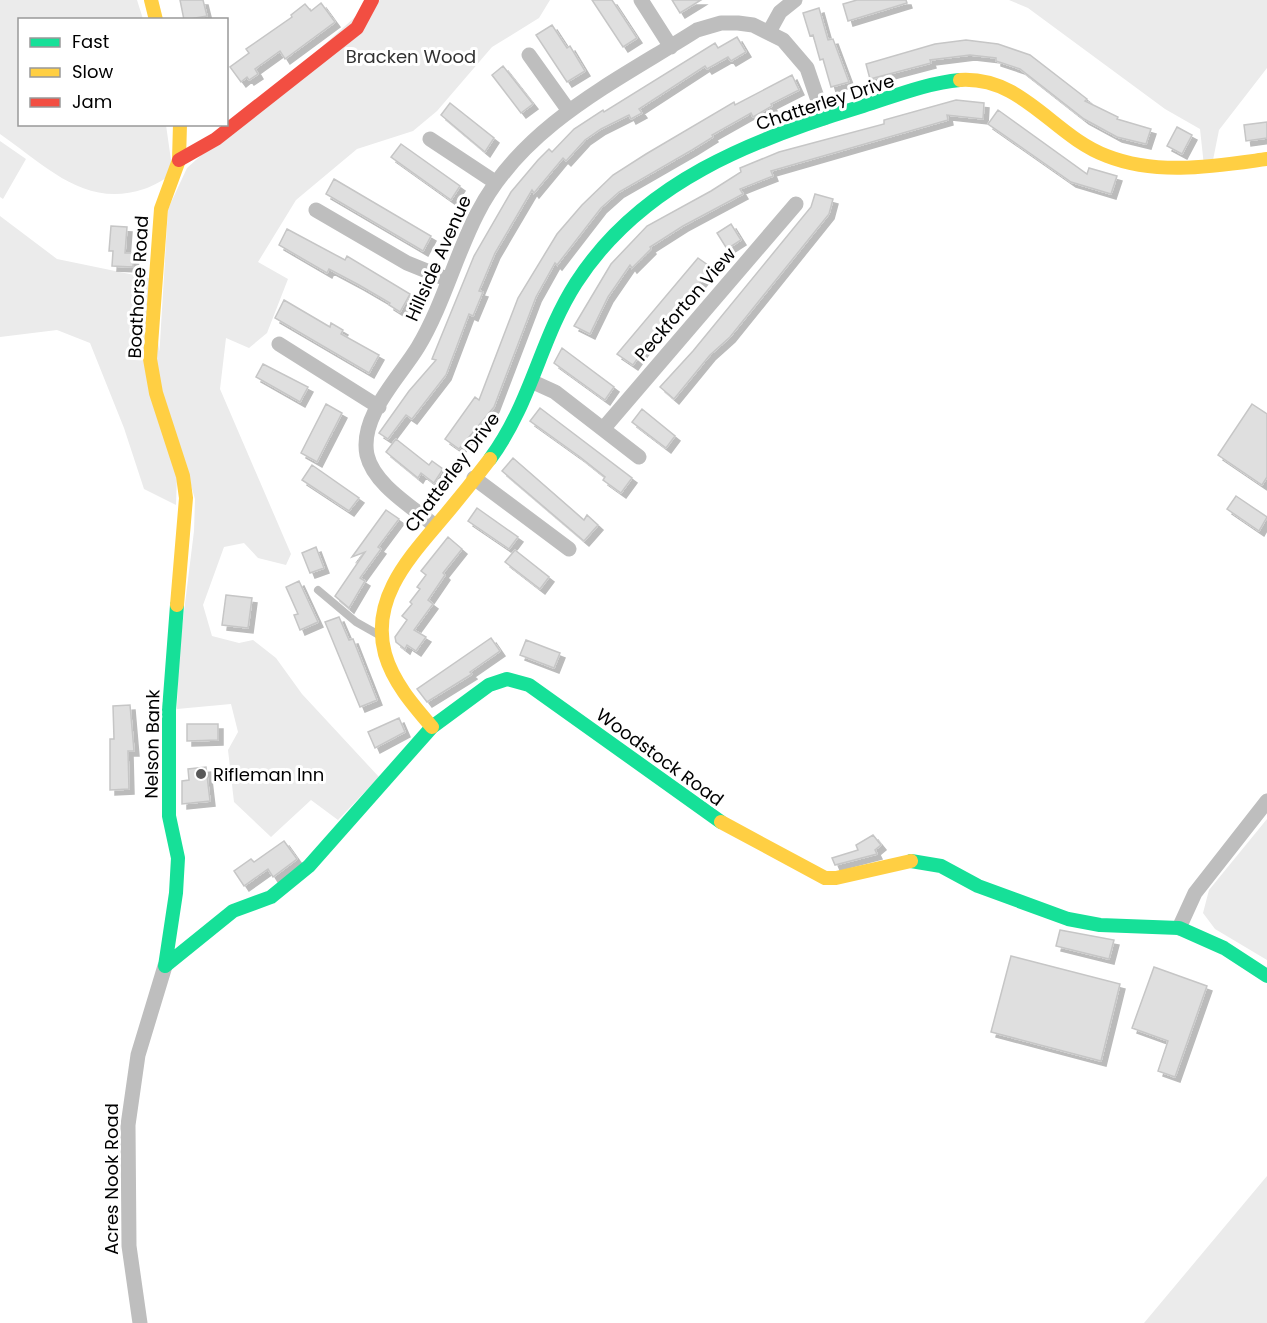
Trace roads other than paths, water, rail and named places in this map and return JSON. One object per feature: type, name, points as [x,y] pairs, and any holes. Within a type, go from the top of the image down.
[{"type":"street","points":[[151,0],[156,18]]},
{"type":"street","points":[[179,160],[216,139],[357,28],[372,0]]},
{"type":"street","points":[[641,0],[671,47]]},
{"type":"street","points":[[770,32],[780,12],[795,0]]},
{"type":"street","name":"Hillside Avenue","points":[[435,526],[379,478],[370,466],[366,438],[379,407],[418,347],[476,215],[495,182],[528,145],[569,111],[697,30],[721,23],[753,25],[770,32],[796,52],[807,68],[824,118]]},
{"type":"street","points":[[529,55],[569,111]]},
{"type":"street","name":"Chatterley Drive","points":[[432,727],[404,696],[387,665],[381,621],[388,589],[400,569],[505,436],[533,382],[575,285],[595,254],[621,225],[656,196],[765,138],[824,118],[964,79],[989,81],[1053,119],[1087,146],[1124,160],[1168,168],[1267,159]]},
{"type":"street","name":"Boathorse Road","points":[[180,126],[179,160],[161,209],[150,359],[156,393],[183,476],[186,521]]},
{"type":"street","points":[[430,139],[495,182]]},
{"type":"street","name":"Peckforton View","points":[[603,429],[796,204]]},
{"type":"street","points":[[321,219],[406,263],[449,280]]},
{"type":"street","points":[[279,344],[379,407]]},
{"type":"street","points":[[533,382],[555,392],[639,457]]},
{"type":"street","points":[[474,478],[569,549]]},
{"type":"street","name":"Nelson Bank","points":[[165,966],[176,893],[178,858],[169,816],[169,710],[186,521]]},
{"type":"street","name":"Woodstock Road","points":[[165,966],[232,911],[271,897],[309,866],[432,727],[489,685],[507,679],[529,685],[723,824],[825,878],[836,878],[888,864],[915,860],[941,866],[978,886],[1068,919],[1100,925],[1179,928],[1224,948],[1267,976]]},
{"type":"street","points":[[1179,928],[1195,893],[1267,801]]},
{"type":"street","name":"Acres Nook Road","points":[[140,1323],[129,1246],[128,1125],[138,1055],[165,966]]},
{"type":"lane","points":[[318,590],[356,622],[383,637]]},
{"type":"place","name":"Rifleman Inn","points":[[201,774]]},
{"type":"park label","name":"Bracken Wood","points":[[411,56]]}]
